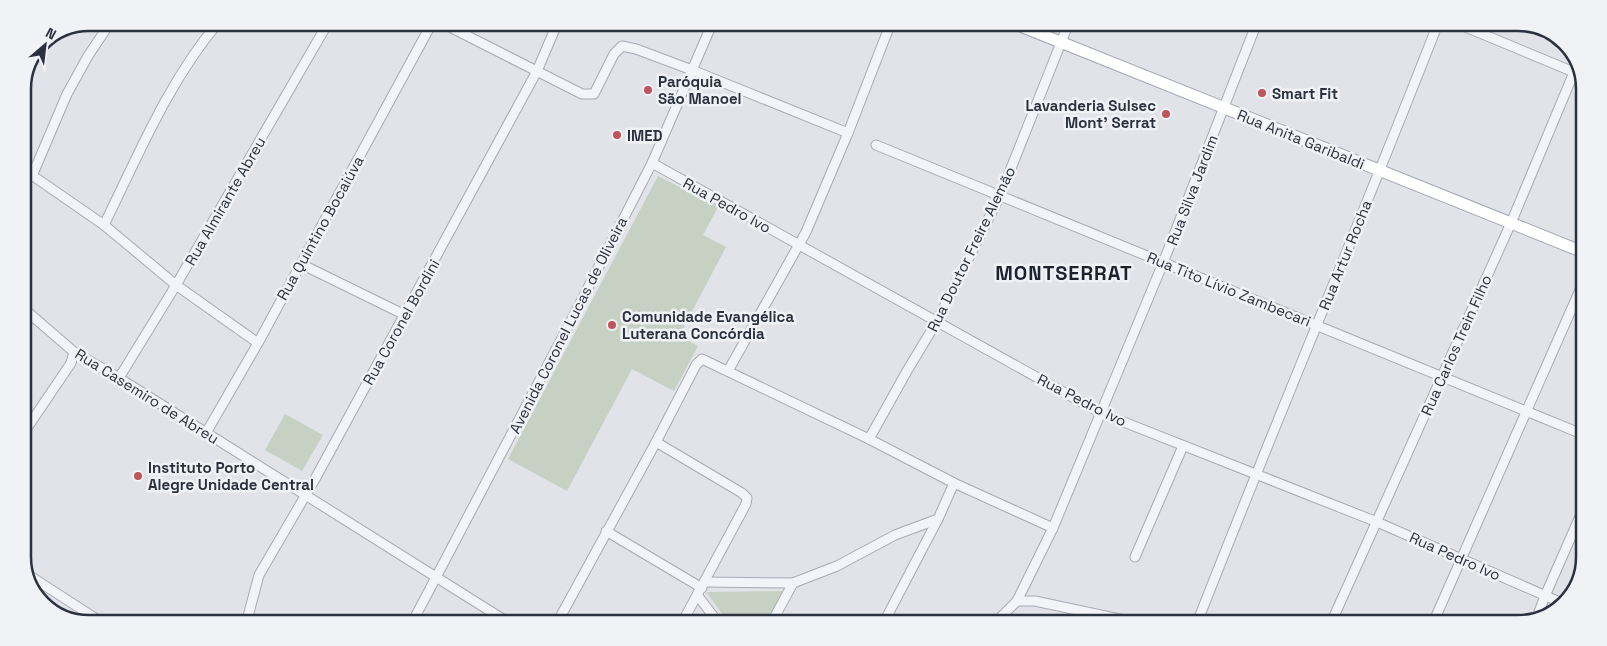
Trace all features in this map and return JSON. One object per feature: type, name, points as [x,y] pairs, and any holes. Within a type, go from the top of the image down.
[{"type":"main road","name":"Rua Anita Garibaldi","points":[[1033,31],[1576,249]]},
{"type":"street","points":[[104,31],[67,94],[32,176],[104,225],[176,285],[258,343]]},
{"type":"street","points":[[104,225],[140,149],[180,77],[212,31]]},
{"type":"street","name":"Rua Almirante Abreu","points":[[119,378],[176,285],[323,31]]},
{"type":"street","name":"Rua Quintino Bocaiúva","points":[[206,433],[258,343],[428,31]]},
{"type":"street","points":[[458,31],[582,94],[594,94],[614,54],[622,46],[636,49],[692,70],[848,133]]},
{"type":"street","name":"Rua Coronel Bordini","points":[[248,615],[259,575],[306,495],[405,315],[537,71],[554,31]]},
{"type":"street","name":"Avenida Coronel Lucas de Oliveira","points":[[416,615],[652,164],[709,31]]},
{"type":"street","points":[[728,371],[806,232],[848,133],[887,31]]},
{"type":"street","name":"Rua Doutor Freire Alemão","points":[[869,439],[937,321],[1000,196],[1066,31]]},
{"type":"street","name":"Rua Silva Jardim","points":[[1003,615],[1016,601],[1053,528],[1163,262],[1254,31]]},
{"type":"street","name":"Rua Artur Rocha","points":[[1200,615],[1255,474],[1435,31]]},
{"type":"street","points":[[1476,31],[1572,69]]},
{"type":"street","name":"Rua Carlos Trein Filho","points":[[1335,615],[1378,522],[1575,77]]},
{"type":"street","name":"Rua Tito Lívio Zambecari","points":[[876,145],[1576,431]]},
{"type":"street","name":"Rua Pedro Ivo","points":[[652,164],[1101,413],[1378,522],[1556,600]]},
{"type":"street","points":[[300,264],[405,315]]},
{"type":"street","points":[[1437,615],[1576,299]]},
{"type":"street","name":"Rua Casemiro de Abreu","points":[[31,315],[82,358],[119,378],[496,615]]},
{"type":"street","points":[[31,422],[72,363],[74,352]]},
{"type":"street","points":[[72,363],[82,358]]},
{"type":"street","points":[[561,615],[696,365],[702,359],[869,439],[954,483],[1053,528]]},
{"type":"street","points":[[656,442],[747,498],[746,504],[687,615]]},
{"type":"street","points":[[1135,558],[1183,446]]},
{"type":"street","points":[[888,615],[938,519],[954,483]]},
{"type":"street","points":[[606,531],[702,588],[793,583],[838,566],[895,535],[938,519]]},
{"type":"street","points":[[1540,610],[1576,527]]},
{"type":"street","points":[[36,579],[90,615]]},
{"type":"street","points":[[776,615],[793,583]]},
{"type":"street","points":[[702,588],[714,615]]},
{"type":"street","points":[[1016,601],[1035,602],[1101,615]]},
{"type":"green space","points":[[658,176],[718,207],[703,235],[726,247],[679,336],[698,346],[674,391],[632,369],[567,491],[508,459]]},
{"type":"green space","points":[[285,414],[323,435],[302,471],[265,450]]},
{"type":"green space","points":[[784,591],[770,615],[723,615],[706,592]]},
{"type":"place","name":"Paróquia São Manoel","points":[[648,90]]},
{"type":"place","name":"Smart Fit","points":[[1262,93]]},
{"type":"place","name":"Lavanderia Sulsec Mont' Serrat","points":[[1166,114]]},
{"type":"place","name":"IMED","points":[[617,135]]},
{"type":"place","name":"Comunidade Evangélica Luterana Concórdia","points":[[612,325]]},
{"type":"place","name":"Instituto Porto Alegre Unidade Central","points":[[138,476]]},
{"type":"district","name":"MONTSERRAT","points":[[1064,273]]}]
